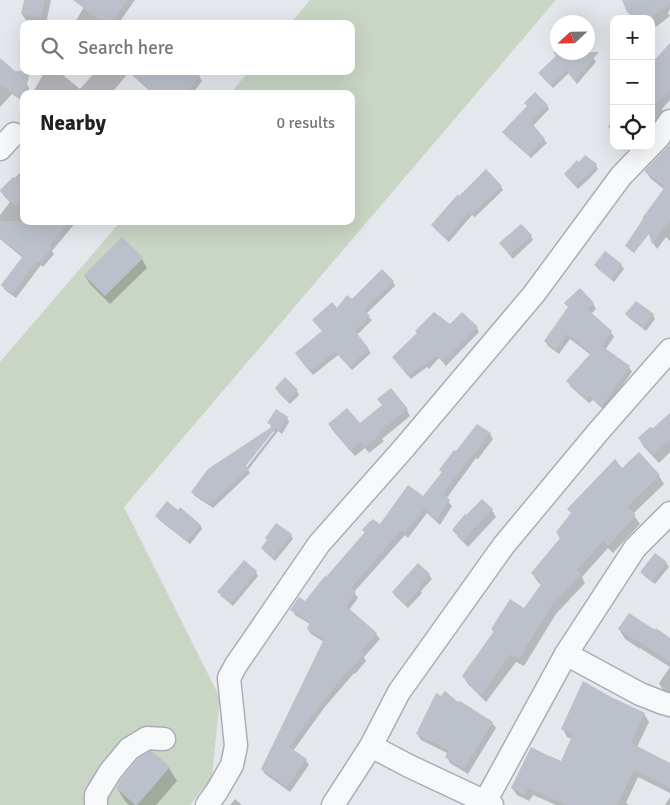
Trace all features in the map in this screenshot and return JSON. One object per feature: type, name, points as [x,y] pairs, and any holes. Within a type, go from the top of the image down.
[{"type":"street","points":[[655,141],[670,121]]},
{"type":"street","points":[[207,805],[232,766],[236,746],[229,678],[236,665],[319,544],[404,448],[534,294],[622,176],[647,150]]},
{"type":"street","points":[[333,805],[371,746],[399,692],[504,546],[598,432],[670,350]]},
{"type":"street","points":[[371,746],[488,803],[566,654],[635,548],[670,513]]},
{"type":"street","points":[[566,654],[640,694],[670,705]]},
{"type":"street","points":[[96,805],[96,795],[110,772],[129,749],[147,738],[164,739]]},
{"type":"green space","points":[[310,0],[556,0],[124,507],[220,698],[212,777],[190,805],[0,805],[0,362],[118,225],[355,225],[355,90],[233,90],[246,75],[355,75],[355,20],[293,20]]},
{"type":"building","points":[[24,0],[45,0],[41,18],[21,14]]},
{"type":"building","points":[[73,0],[128,0],[114,20],[100,20]]},
{"type":"building","points":[[622,0],[670,0],[670,3],[655,16],[631,15],[627,12]]},
{"type":"building","points":[[670,43],[670,89],[655,105],[655,60]]},
{"type":"building","points":[[0,58],[15,71],[20,71],[20,75],[29,75],[26,90],[20,90],[20,98],[0,84]]},
{"type":"building","points":[[552,60],[592,60],[574,81],[566,70],[551,85],[538,73]]},
{"type":"building","points":[[133,75],[200,75],[189,90],[150,90]]},
{"type":"building","points":[[535,92],[548,105],[531,122],[545,139],[528,155],[502,132],[527,106],[524,103]]},
{"type":"building","points":[[670,144],[670,220],[652,244],[649,234],[634,253],[625,246],[665,187],[644,171]]},
{"type":"building","points":[[585,155],[597,164],[575,186],[564,174],[577,160],[579,162]]},
{"type":"building","points":[[486,169],[502,186],[472,214],[469,212],[446,239],[431,225],[458,194],[459,196]]},
{"type":"building","points":[[20,175],[20,202],[16,207],[0,190],[13,177],[16,179]]},
{"type":"building","points":[[0,221],[20,221],[20,225],[67,225],[49,246],[52,248],[40,263],[38,261],[12,294],[1,285],[23,256],[0,238]]},
{"type":"building","points":[[521,224],[532,235],[510,255],[499,243]]},
{"type":"building","points":[[122,237],[143,258],[105,296],[84,275]]},
{"type":"building","points":[[605,251],[622,264],[611,279],[594,265]]},
{"type":"building","points":[[382,269],[394,281],[364,310],[370,316],[355,331],[369,349],[350,367],[335,352],[310,372],[295,353],[322,331],[312,320],[332,302],[337,308],[347,295],[352,299]]},
{"type":"building","points":[[580,288],[594,303],[587,309],[612,331],[602,346],[630,366],[601,406],[589,396],[586,399],[566,381],[591,353],[567,334],[556,350],[544,341],[568,307],[564,303]]},
{"type":"building","points":[[636,301],[654,314],[643,328],[625,314]]},
{"type":"building","points":[[434,312],[450,324],[462,312],[478,327],[443,362],[436,355],[426,366],[424,364],[408,376],[392,357],[417,333],[415,331]]},
{"type":"building","points":[[285,377],[298,390],[287,401],[275,388]]},
{"type":"building","points":[[391,388],[408,409],[379,432],[381,434],[365,448],[361,442],[350,451],[328,424],[347,408],[360,423],[382,405],[377,399]]},
{"type":"building","points":[[276,409],[288,417],[280,431],[276,428],[246,466],[249,469],[210,504],[191,492],[208,469],[273,426],[267,423]]},
{"type":"building","points":[[670,413],[670,440],[653,455],[638,438]]},
{"type":"building","points":[[477,424],[491,433],[443,494],[450,500],[436,520],[424,509],[405,533],[401,531],[351,588],[356,592],[346,606],[377,633],[361,652],[364,655],[350,668],[289,747],[307,759],[287,787],[261,769],[324,639],[307,629],[310,622],[290,610],[299,597],[305,601],[365,532],[362,530],[370,521],[376,521],[380,524],[408,485],[423,496],[442,472],[439,470],[454,450],[456,451]]},
{"type":"building","points":[[639,452],[660,475],[627,507],[636,515],[608,546],[603,541],[577,570],[582,574],[552,605],[519,659],[511,654],[481,695],[462,676],[494,631],[491,629],[510,599],[524,608],[542,583],[531,573],[561,537],[556,532],[571,513],[567,509],[615,459],[622,468]]},
{"type":"building","points":[[482,499],[493,509],[463,541],[452,530],[465,514]]},
{"type":"building","points":[[167,501],[178,510],[180,507],[201,525],[187,541],[155,516]]},
{"type":"building","points":[[276,523],[292,534],[273,558],[261,548],[267,540],[265,538]]},
{"type":"building","points":[[655,553],[667,562],[652,581],[640,572]]},
{"type":"building","points":[[244,560],[257,571],[231,603],[217,592]]},
{"type":"building","points":[[418,563],[430,574],[419,587],[421,588],[405,605],[392,592]]},
{"type":"building","points":[[629,613],[670,638],[670,662],[618,629]]},
{"type":"building","points":[[583,681],[645,713],[631,743],[670,763],[670,788],[634,770],[617,805],[567,805],[528,788],[525,795],[511,788],[531,747],[561,761],[573,734],[561,729]]},
{"type":"building","points":[[445,691],[458,702],[460,701],[493,722],[464,769],[445,757],[449,750],[416,734],[436,693],[441,696]]},
{"type":"building","points":[[150,751],[170,767],[135,805],[116,788],[138,759]]}]
